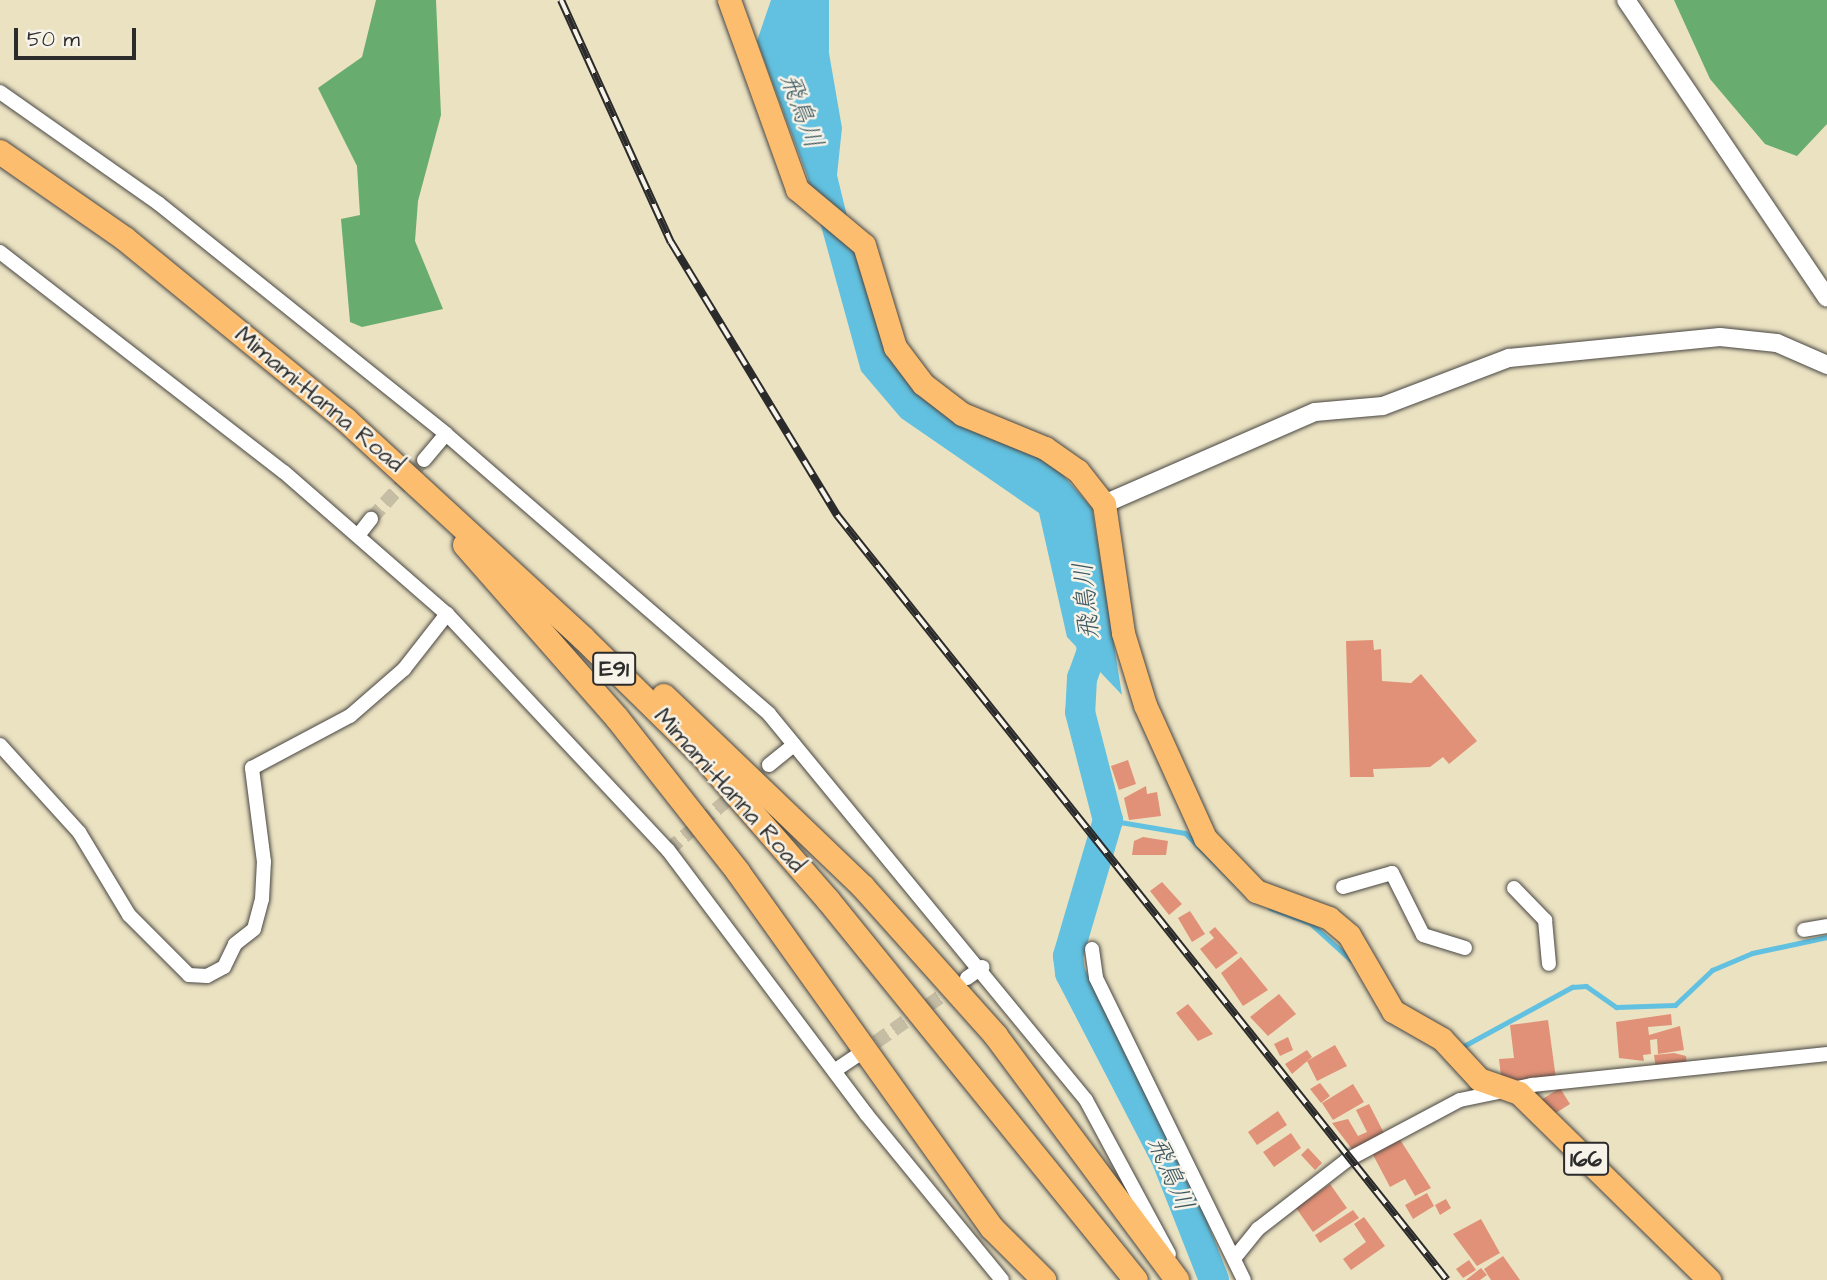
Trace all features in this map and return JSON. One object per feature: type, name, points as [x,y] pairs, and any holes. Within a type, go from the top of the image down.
[{"type":"highway","name":"166","points":[[729,0],[797,189],[811,206],[852,230],[863,245],[895,347],[923,384],[962,414],[1045,448],[1078,471],[1104,504],[1127,645],[1145,705],[1205,838],[1256,891],[1339,927],[1393,1011],[1448,1046],[1479,1079],[1509,1090],[1537,1108],[1709,1280]]},
{"type":"highway","name":"Mimami-Hanna Road","points":[[0,152],[125,239],[459,528],[701,754],[828,900],[1136,1280]]},
{"type":"highway","name":"Mimami-Hanna Road","points":[[0,165],[117,248],[321,412],[459,528],[696,762],[823,904],[1122,1280]]},
{"type":"highway","points":[[459,528],[634,740],[900,1093],[992,1228],[1044,1280]]},
{"type":"highway","points":[[459,528],[731,757],[863,887],[996,1036],[1179,1280]]},
{"type":"street","points":[[1626,0],[1827,298]]},
{"type":"street","points":[[0,92],[158,203],[446,434],[769,714],[983,967],[1086,1100],[1179,1280]]},
{"type":"street","points":[[0,252],[360,533],[447,614],[668,850],[1002,1280]]},
{"type":"street","points":[[1104,504],[1315,412],[1383,406],[1509,358],[1720,337],[1777,343],[1827,365]]},
{"type":"street","points":[[424,460],[446,434]]},
{"type":"street","points":[[360,533],[371,519]]},
{"type":"street","points":[[0,745],[79,832],[129,915],[189,975],[207,976],[224,967],[235,944],[254,929],[262,899],[264,862],[252,768],[350,716],[404,669],[447,614]]},
{"type":"street","points":[[769,765],[794,745]]},
{"type":"street","points":[[1343,887],[1392,873],[1423,935],[1465,948]]},
{"type":"street","points":[[1514,888],[1545,920],[1549,964]]},
{"type":"street","points":[[1804,930],[1827,926]]},
{"type":"street","points":[[1092,949],[1096,978],[1236,1256],[1244,1280]]},
{"type":"street","points":[[967,978],[983,967]]},
{"type":"street","points":[[1236,1256],[1258,1229],[1353,1156],[1460,1100],[1509,1090],[1827,1054]]},
{"type":"street","points":[[837,1069],[855,1057]]},
{"type":"green space","points":[[376,0],[436,0],[441,115],[418,201],[415,241],[443,309],[362,327],[350,322],[341,219],[360,215],[357,166],[318,88],[362,57]]},
{"type":"green space","points":[[1674,0],[1827,0],[1827,124],[1797,156],[1765,144],[1710,79]]},
{"type":"water","points":[[771,0],[829,0],[829,53],[842,128],[837,175],[858,261],[903,376],[924,399],[1054,465],[1092,508],[1122,695],[1067,637],[1039,513],[901,418],[861,371],[807,175],[757,41]]},
{"type":"building","points":[[1373,640],[1374,650],[1381,649],[1382,681],[1411,683],[1421,674],[1477,741],[1449,764],[1443,757],[1430,767],[1373,769],[1374,777],[1350,777],[1346,641]]},
{"type":"building","points":[[1128,760],[1136,784],[1119,790],[1111,766]]},
{"type":"building","points":[[1146,786],[1147,794],[1157,792],[1161,816],[1129,820],[1124,798]]},
{"type":"building","points":[[1143,837],[1168,841],[1166,855],[1132,855],[1134,841]]},
{"type":"building","points":[[1162,882],[1182,904],[1169,915],[1150,891]]},
{"type":"building","points":[[1190,911],[1205,934],[1192,942],[1178,918]]},
{"type":"building","points":[[1215,927],[1238,953],[1216,969],[1200,949],[1214,938],[1209,932]]},
{"type":"building","points":[[1241,957],[1268,990],[1243,1006],[1221,973]]},
{"type":"building","points":[[1279,994],[1296,1014],[1268,1036],[1250,1017]]},
{"type":"building","points":[[1188,1004],[1213,1034],[1198,1041],[1176,1013]]},
{"type":"building","points":[[1671,1014],[1672,1025],[1648,1027],[1649,1035],[1680,1026],[1684,1050],[1658,1054],[1657,1039],[1650,1040],[1651,1054],[1643,1055],[1644,1061],[1619,1058],[1616,1022]]},
{"type":"building","points":[[1548,1020],[1556,1079],[1502,1084],[1499,1059],[1514,1058],[1510,1025]]},
{"type":"building","points":[[1288,1037],[1293,1050],[1280,1056],[1274,1044]]},
{"type":"building","points":[[1335,1045],[1347,1066],[1317,1081],[1307,1061]]},
{"type":"building","points":[[1307,1050],[1312,1057],[1292,1074],[1285,1064]]},
{"type":"building","points":[[1674,1053],[1686,1056],[1687,1065],[1656,1069],[1654,1055]]},
{"type":"building","points":[[1320,1083],[1330,1096],[1321,1103],[1310,1089]]},
{"type":"building","points":[[1353,1084],[1364,1102],[1333,1120],[1322,1103]]},
{"type":"building","points":[[1560,1088],[1570,1104],[1551,1116],[1541,1100]]},
{"type":"building","points":[[1369,1104],[1385,1135],[1355,1153],[1332,1123],[1348,1119],[1358,1136],[1367,1132],[1356,1110]]},
{"type":"building","points":[[1278,1111],[1287,1125],[1257,1145],[1248,1132]]},
{"type":"building","points":[[1291,1133],[1301,1148],[1274,1167],[1263,1152]]},
{"type":"building","points":[[1399,1138],[1431,1188],[1415,1196],[1405,1179],[1390,1187],[1371,1151]]},
{"type":"building","points":[[1308,1148],[1322,1163],[1315,1170],[1301,1155]]},
{"type":"building","points":[[1330,1184],[1347,1208],[1313,1232],[1296,1208]]},
{"type":"building","points":[[1427,1193],[1434,1206],[1413,1219],[1405,1205]]},
{"type":"building","points":[[1446,1199],[1451,1208],[1440,1215],[1435,1205]]},
{"type":"building","points":[[1353,1210],[1359,1218],[1320,1243],[1315,1235]]},
{"type":"building","points":[[1364,1217],[1385,1246],[1351,1270],[1343,1259],[1366,1242],[1354,1224]]},
{"type":"building","points":[[1481,1219],[1500,1253],[1477,1266],[1453,1234]]},
{"type":"building","points":[[1503,1256],[1520,1280],[1491,1280],[1484,1269]]},
{"type":"building","points":[[1469,1260],[1476,1270],[1463,1278],[1456,1269]]},
{"type":"building","points":[[1481,1268],[1487,1275],[1480,1280],[1466,1280]]},
{"type":"waterway","name":"飛鳥川","points":[[1087,619],[1092,651],[1082,678],[1080,712],[1108,820],[1068,956],[1070,973],[1166,1158],[1214,1280]]},
{"type":"waterway","points":[[1108,820],[1185,833],[1249,897]]},
{"type":"waterway","points":[[1270,908],[1310,923],[1351,960]]},
{"type":"waterway","points":[[1460,1048],[1572,987],[1586,986],[1616,1007],[1675,1005],[1712,970],[1752,953],[1827,937]]},
{"type":"tunnel","points":[[371,519],[424,460]]},
{"type":"tunnel","points":[[668,850],[769,765]]},
{"type":"tunnel","points":[[859,1054],[957,985]]},
{"type":"railway","points":[[561,0],[671,242],[837,515],[1447,1280]]}]
